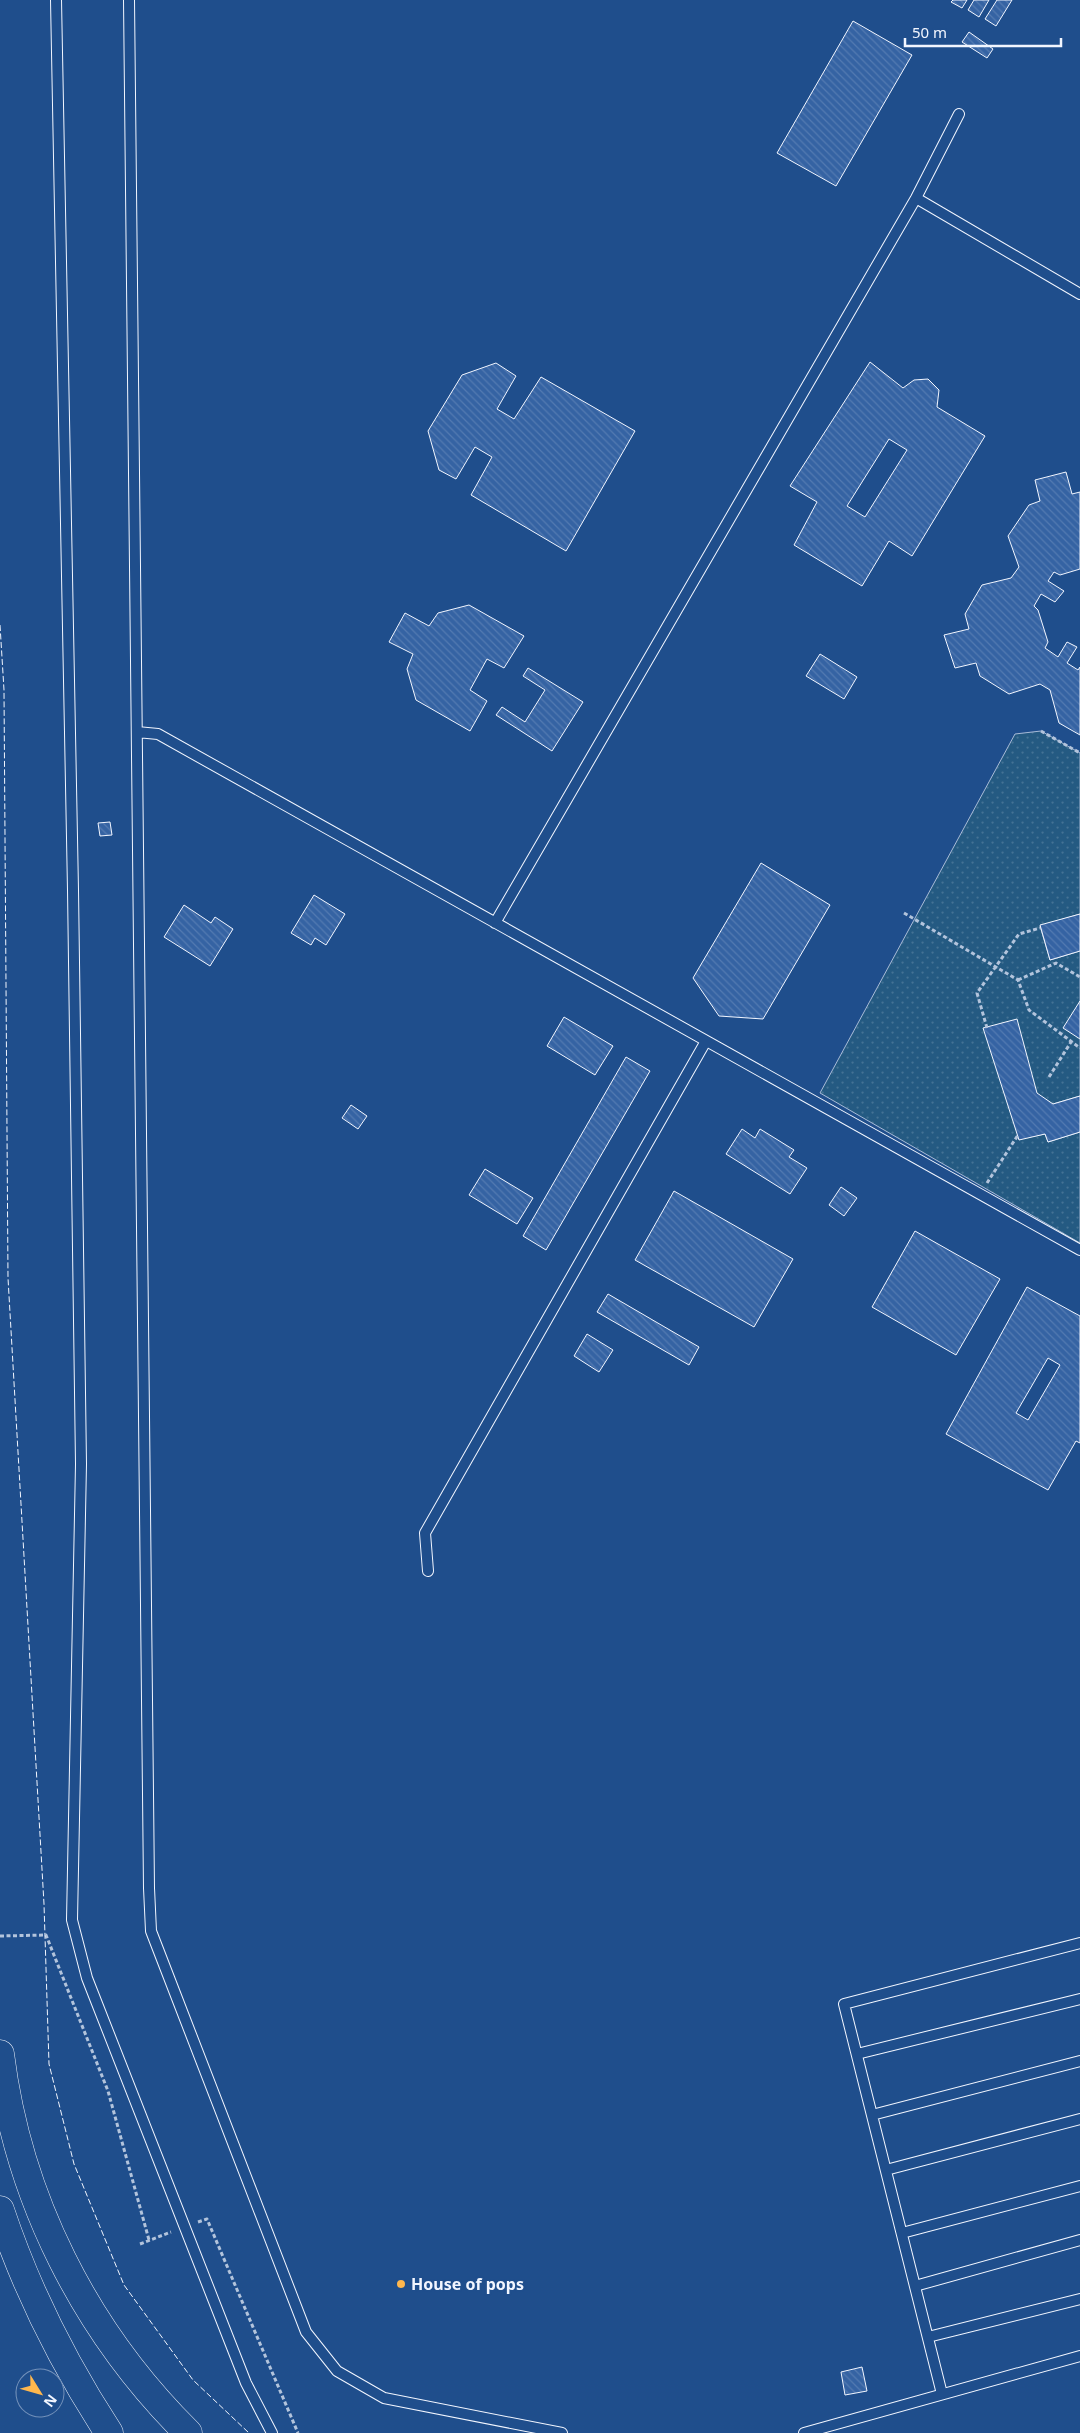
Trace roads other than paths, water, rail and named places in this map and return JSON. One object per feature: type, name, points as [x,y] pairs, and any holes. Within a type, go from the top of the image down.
[{"type":"highway","points":[[0,2054],[10,2114],[20,2154],[45,2223],[66,2268],[107,2338],[158,2402],[188,2433]]},
{"type":"highway","points":[[0,2210],[34,2301],[59,2351],[109,2433]]},
{"type":"lane","points":[[56,0],[73,890],[80,1464],[72,1920],[88,1978],[246,2383],[272,2433]]},
{"type":"lane","points":[[129,0],[151,1931],[306,2332],[337,2371],[384,2398],[562,2433]]},
{"type":"lane","points":[[495,923],[916,198],[959,114]]},
{"type":"lane","points":[[916,198],[1080,294]]},
{"type":"lane","points":[[137,732],[158,734],[1080,1250]]},
{"type":"lane","points":[[428,1571],[425,1533],[706,1041]]},
{"type":"lane","points":[[942,2394],[844,2004],[1080,1943]]},
{"type":"lane","points":[[856,2054],[1080,1999]]},
{"type":"lane","points":[[872,2115],[1080,2061]]},
{"type":"lane","points":[[886,2170],[1080,2119]]},
{"type":"lane","points":[[902,2233],[1080,2186]]},
{"type":"lane","points":[[915,2286],[1080,2240]]},
{"type":"lane","points":[[928,2337],[1080,2299]]},
{"type":"lane","points":[[804,2433],[1080,2356]]},
{"type":"place","name":"House of pops","points":[[401,2284]]}]
